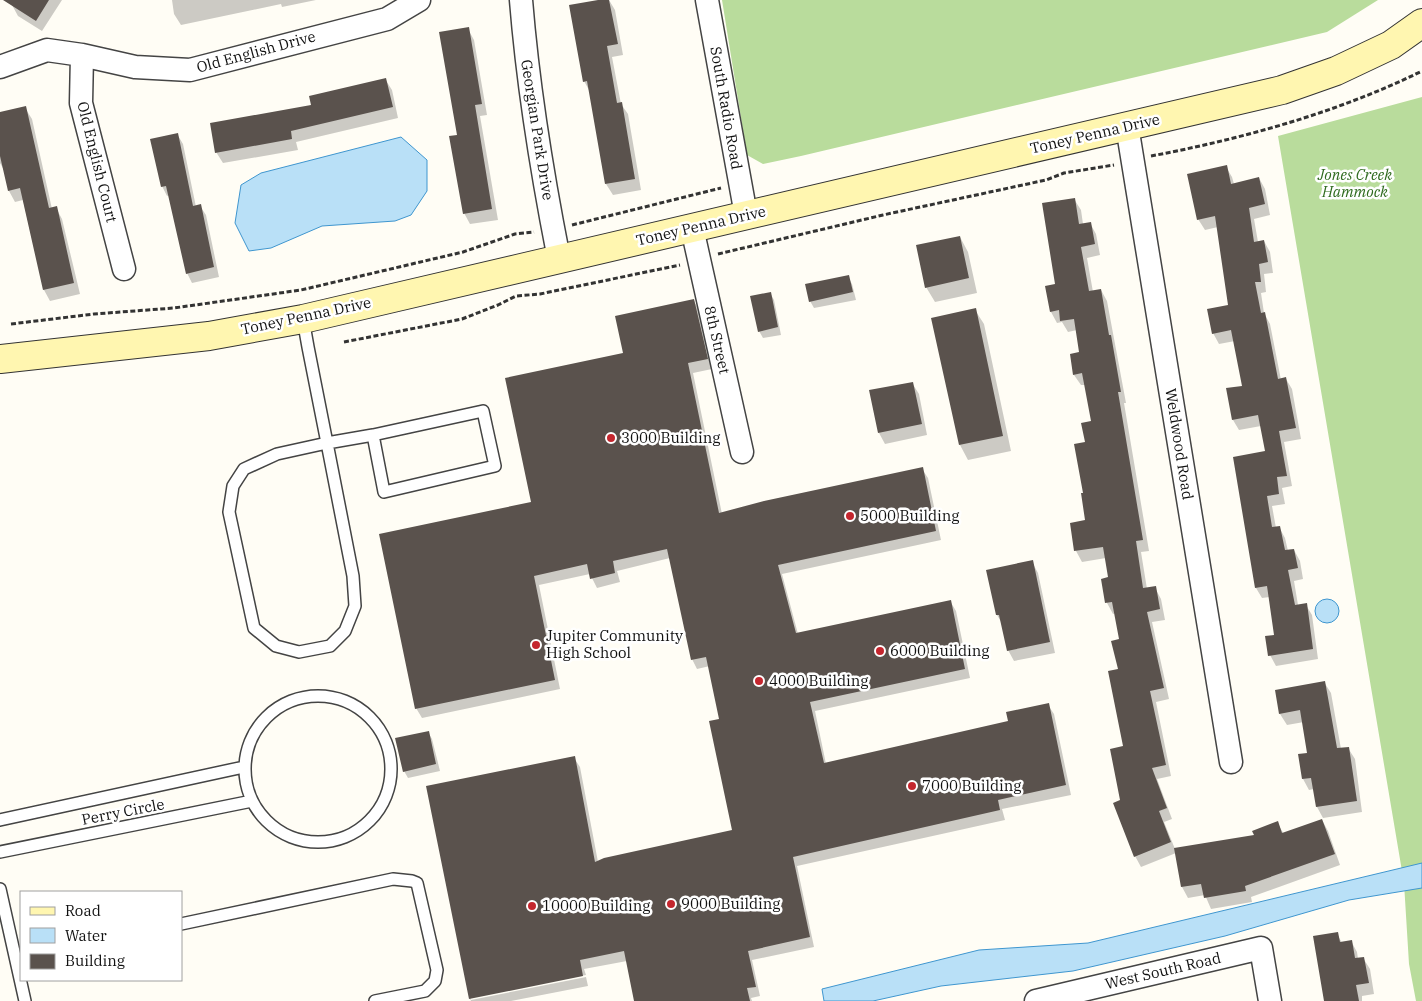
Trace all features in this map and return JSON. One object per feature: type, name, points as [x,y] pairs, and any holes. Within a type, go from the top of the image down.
[{"type":"street","name":"Old English Drive","points":[[0,67],[47,50],[82,55],[136,67],[190,70],[388,19],[419,0]]},
{"type":"street","name":"Georgian Park Drive","points":[[521,0],[526,65],[548,206],[559,259]]},
{"type":"street","name":"South Radio Road","points":[[707,0],[746,215]]},
{"type":"street","name":"Toney Penna Drive","points":[[0,359],[209,336],[303,319],[1282,90],[1336,71],[1391,45],[1422,23]]},
{"type":"street","name":"Toney Penna Drive","points":[[1391,45],[1422,38]]},
{"type":"street","name":"Old English Court","points":[[82,55],[80,103],[124,269]]},
{"type":"street","name":"Weldwood Road","points":[[1127,126],[1231,762]]},
{"type":"street","name":"8th Street","points":[[692,228],[742,452]]},
{"type":"street","name":"West South Road","points":[[1036,1001],[1261,948],[1270,1001]]},
{"type":"lane","points":[[303,319],[327,442],[353,576],[355,606],[345,631],[330,646],[299,652],[276,646],[254,628],[228,512],[233,486],[244,469],[277,454],[327,442],[373,435],[483,411],[495,466],[384,492],[373,435]]},
{"type":"lane","points":[[304,697],[341,699],[367,713],[386,738],[392,763],[390,788],[377,813],[366,825],[335,841],[307,842],[290,837],[268,823],[252,801],[244,767],[247,751],[257,728],[269,714],[284,704],[304,697]]},
{"type":"lane","name":"Perry Circle","points":[[0,820],[244,767]]},
{"type":"lane","name":"Perry Circle","points":[[0,852],[252,801]]},
{"type":"lane","points":[[182,924],[393,879],[417,883],[436,970],[436,981],[425,991],[375,1001]]},
{"type":"lane","points":[[0,889],[18,958]]},
{"type":"lane","points":[[22,981],[25,1001]]},
{"type":"path","points":[[1148,157],[1256,132],[1337,106],[1397,83],[1422,71]]},
{"type":"path","points":[[727,252],[883,215],[1046,180],[1064,173],[1115,165]]},
{"type":"path","points":[[568,226],[722,188]]},
{"type":"path","points":[[11,324],[94,314],[174,308],[301,290],[463,252],[516,234],[542,231]]},
{"type":"path","points":[[344,342],[462,319],[516,296],[540,294],[678,266]]},
{"type":"green space","points":[[722,0],[1378,0],[1327,32],[763,164],[747,155]]},
{"type":"green space","name":"Jones Creek Hammock","points":[[1422,97],[1422,1001],[1416,1001],[1409,964],[1404,883],[1278,136]]},
{"type":"water","points":[[401,137],[427,160],[427,191],[411,215],[395,221],[322,226],[271,248],[249,251],[235,223],[241,185],[261,173]]},
{"type":"water","points":[[1327,599],[1332,600],[1338,606],[1338,616],[1332,622],[1327,623],[1322,622],[1316,616],[1315,611],[1316,606],[1322,600]]},
{"type":"water","points":[[1422,863],[1422,888],[1349,900],[1225,936],[1073,971],[941,986],[873,1001],[824,1001],[822,989],[979,950],[1088,943]]},
{"type":"building","points":[[3,0],[49,0],[36,21]]},
{"type":"building","points":[[609,0],[618,44],[607,46],[617,103],[622,102],[635,179],[605,184],[587,81],[583,82],[569,5]]},
{"type":"building","points":[[469,27],[482,104],[475,105],[492,209],[463,214],[449,136],[457,135],[439,32]]},
{"type":"building","points":[[386,78],[393,107],[291,131],[292,139],[215,153],[210,123],[311,105],[309,96]]},
{"type":"building","points":[[26,106],[49,208],[57,206],[74,283],[43,290],[20,188],[8,191],[0,156],[0,112]]},
{"type":"building","points":[[178,133],[193,206],[201,204],[214,267],[186,274],[166,186],[161,187],[150,139]]},
{"type":"building","points":[[1227,165],[1231,184],[1259,177],[1265,204],[1249,208],[1254,242],[1264,240],[1268,262],[1259,264],[1261,282],[1255,282],[1261,313],[1265,312],[1278,379],[1286,377],[1296,428],[1279,431],[1287,476],[1277,477],[1279,494],[1267,496],[1272,527],[1280,526],[1285,550],[1294,549],[1298,568],[1288,570],[1295,605],[1307,603],[1313,649],[1268,656],[1265,636],[1274,635],[1267,586],[1255,588],[1233,457],[1265,451],[1258,415],[1232,420],[1226,388],[1242,386],[1231,330],[1212,334],[1207,309],[1228,305],[1215,216],[1197,220],[1187,174]]},
{"type":"building","points":[[1075,198],[1079,224],[1091,222],[1095,244],[1081,247],[1089,291],[1101,289],[1121,392],[1118,392],[1143,540],[1136,541],[1143,588],[1156,586],[1160,609],[1147,612],[1164,688],[1150,691],[1166,765],[1152,768],[1167,808],[1159,811],[1171,842],[1134,857],[1113,803],[1120,800],[1110,749],[1123,746],[1108,671],[1118,669],[1111,641],[1119,639],[1112,602],[1105,603],[1101,579],[1108,577],[1103,547],[1074,551],[1070,523],[1085,520],[1081,493],[1083,493],[1074,444],[1085,442],[1081,423],[1091,421],[1082,373],[1073,375],[1070,354],[1079,352],[1074,319],[1060,321],[1059,310],[1050,312],[1045,286],[1055,284],[1042,203]]},
{"type":"building","points":[[960,236],[969,278],[925,288],[916,245]]},
{"type":"building","points":[[849,275],[853,292],[809,302],[805,284]]},
{"type":"building","points":[[771,292],[778,327],[758,332],[750,296]]},
{"type":"building","points":[[694,299],[708,359],[688,363],[719,513],[764,501],[923,467],[936,531],[778,565],[796,633],[951,600],[965,669],[810,702],[824,763],[1008,721],[1006,712],[1049,703],[1066,785],[998,800],[1000,810],[793,857],[810,937],[748,951],[756,987],[747,988],[750,1001],[634,1001],[624,951],[580,960],[583,976],[469,999],[426,786],[575,756],[595,862],[604,858],[732,830],[709,721],[719,719],[706,657],[691,660],[667,549],[613,561],[615,573],[590,579],[587,564],[534,576],[555,680],[415,709],[379,534],[531,502],[505,378],[623,353],[615,316]]},
{"type":"building","points":[[976,308],[1003,436],[959,445],[931,318]]},
{"type":"building","points":[[913,382],[922,424],[878,433],[869,390]]},
{"type":"building","points":[[1033,560],[1050,642],[1007,651],[999,615],[996,615],[986,570]]},
{"type":"building","points":[[1325,681],[1337,748],[1349,747],[1357,801],[1316,807],[1311,778],[1302,779],[1298,754],[1307,753],[1300,710],[1279,714],[1275,690]]},
{"type":"building","points":[[429,731],[436,764],[403,772],[395,738]]},
{"type":"building","points":[[1322,819],[1335,854],[1245,886],[1246,891],[1204,898],[1201,884],[1181,887],[1174,848],[1254,835],[1252,831],[1278,821],[1282,833]]},
{"type":"building","points":[[1338,932],[1340,942],[1352,940],[1355,958],[1364,957],[1369,983],[1356,985],[1359,1001],[1324,1001],[1313,936]]},
{"type":"place","name":"3000 Building","points":[[611,438]]},
{"type":"place","name":"5000 Building","points":[[850,516]]},
{"type":"place","name":"Jupiter Community High School","points":[[536,645]]},
{"type":"place","name":"6000 Building","points":[[880,651]]},
{"type":"place","name":"4000 Building","points":[[759,681]]},
{"type":"place","name":"7000 Building","points":[[912,786]]},
{"type":"place","name":"9000 Building","points":[[671,904]]},
{"type":"place","name":"10000 Building","points":[[532,906]]}]
